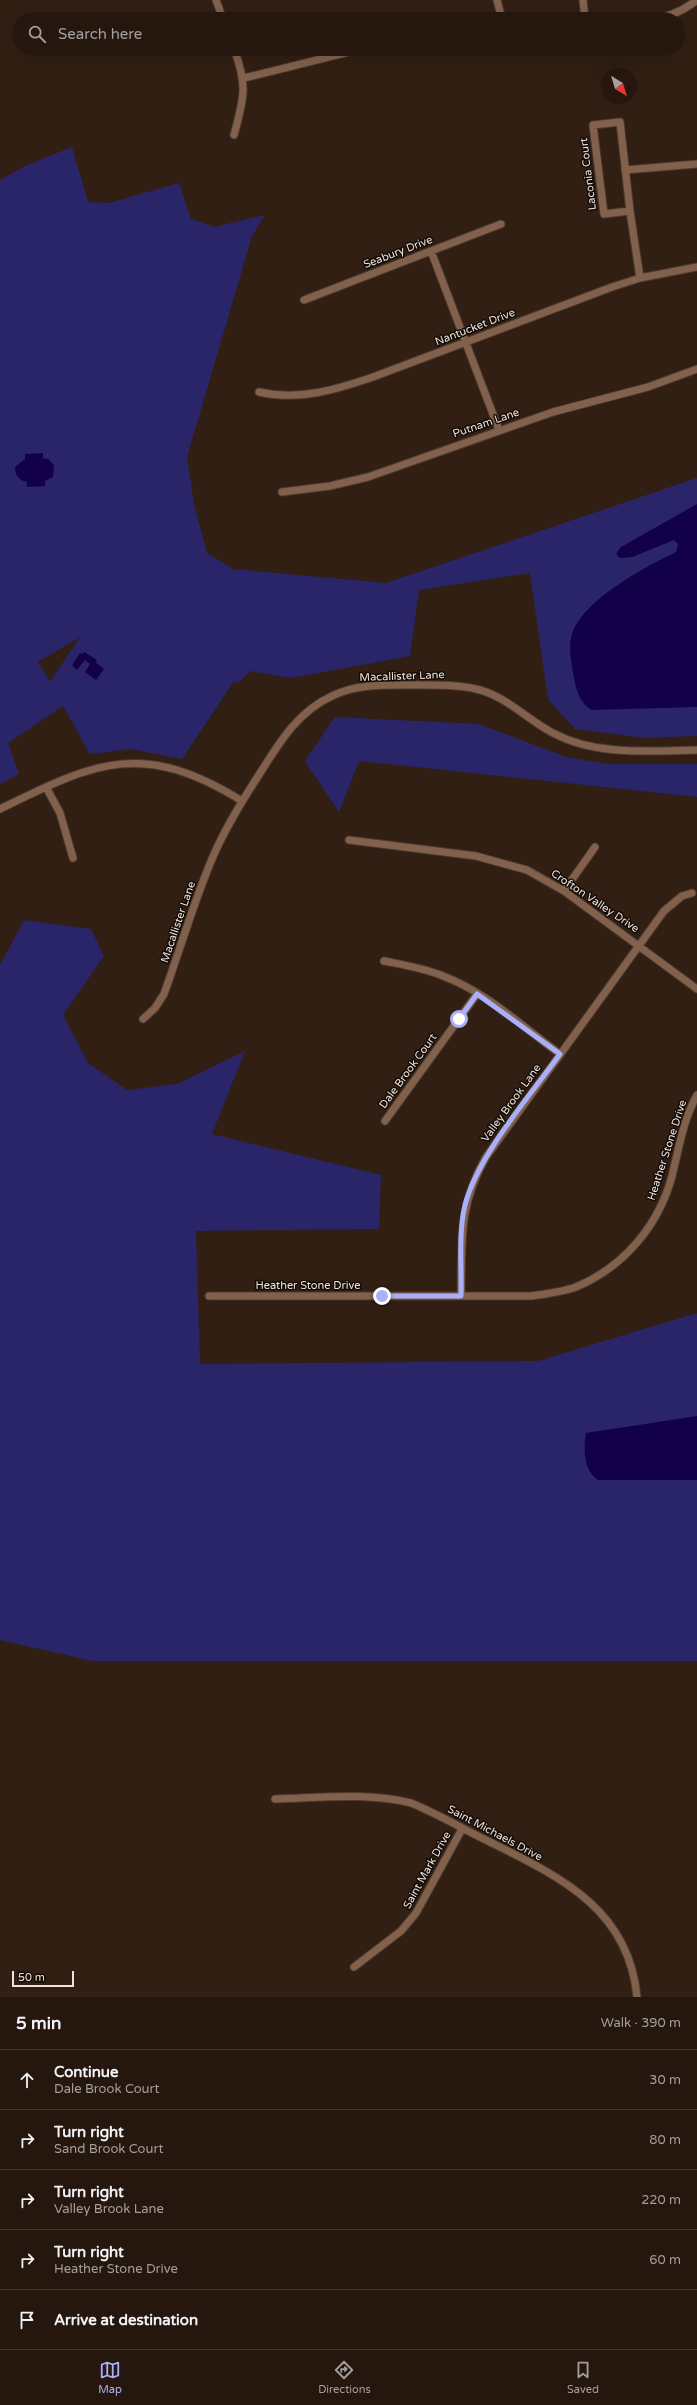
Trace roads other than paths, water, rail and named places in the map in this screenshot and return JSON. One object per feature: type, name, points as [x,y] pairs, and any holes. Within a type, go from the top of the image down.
[{"type":"street","points":[[216,0],[220,12]]},
{"type":"street","points":[[497,0],[500,12]]},
{"type":"street","points":[[583,0],[584,12]]},
{"type":"street","points":[[676,12],[697,0]]},
{"type":"street","points":[[234,135],[242,104],[244,78],[236,56]]},
{"type":"street","points":[[244,78],[333,56]]},
{"type":"street","name":"Laconia Court","points":[[630,211],[604,214],[593,125],[620,122],[630,211],[640,278]]},
{"type":"street","points":[[625,170],[697,164]]},
{"type":"street","name":"Seabury Drive","points":[[304,300],[501,224]]},
{"type":"street","points":[[431,251],[499,430]]},
{"type":"street","name":"Nantucket Drive","points":[[260,392],[278,396],[295,397],[335,389],[373,377],[466,341],[640,278],[697,267]]},
{"type":"street","name":"Putnam Lane","points":[[282,492],[330,486],[368,477],[553,412],[648,387],[697,369]]},
{"type":"street","name":"Macallister Lane","points":[[143,1019],[155,1008],[164,994],[211,859],[242,801],[288,730],[302,716],[331,696],[363,687],[439,685],[470,688],[495,696],[553,734],[584,745],[631,750],[697,750]]},
{"type":"street","points":[[0,809],[61,779],[94,768],[124,764],[149,764],[178,770],[200,777],[242,801]]},
{"type":"street","points":[[46,787],[60,813],[73,858]]},
{"type":"street","name":"Crofton Valley Drive","points":[[349,840],[496,860],[527,870],[564,891],[639,944],[697,989]]},
{"type":"street","points":[[564,891],[595,847]]},
{"type":"street","name":"Valley Brook Lane","points":[[461,1296],[462,1228],[470,1189],[486,1156],[639,944],[672,903],[692,892]]},
{"type":"street","points":[[384,961],[439,974],[477,994],[560,1054]]},
{"type":"street","name":"Dale Brook Court","points":[[385,1121],[477,994]]},
{"type":"street","name":"Heather Stone Drive","points":[[209,1296],[531,1296],[575,1287],[594,1278],[625,1256],[647,1230],[662,1203],[672,1176],[683,1128],[697,1094]]},
{"type":"street","name":"Saint Michaels Drive","points":[[274,1799],[393,1799],[411,1803],[432,1812],[462,1829],[550,1873],[576,1889],[598,1908],[624,1948],[632,1966],[637,1997]]},
{"type":"street","name":"Saint Mark Drive","points":[[354,1967],[401,1931],[416,1913],[462,1829]]}]
